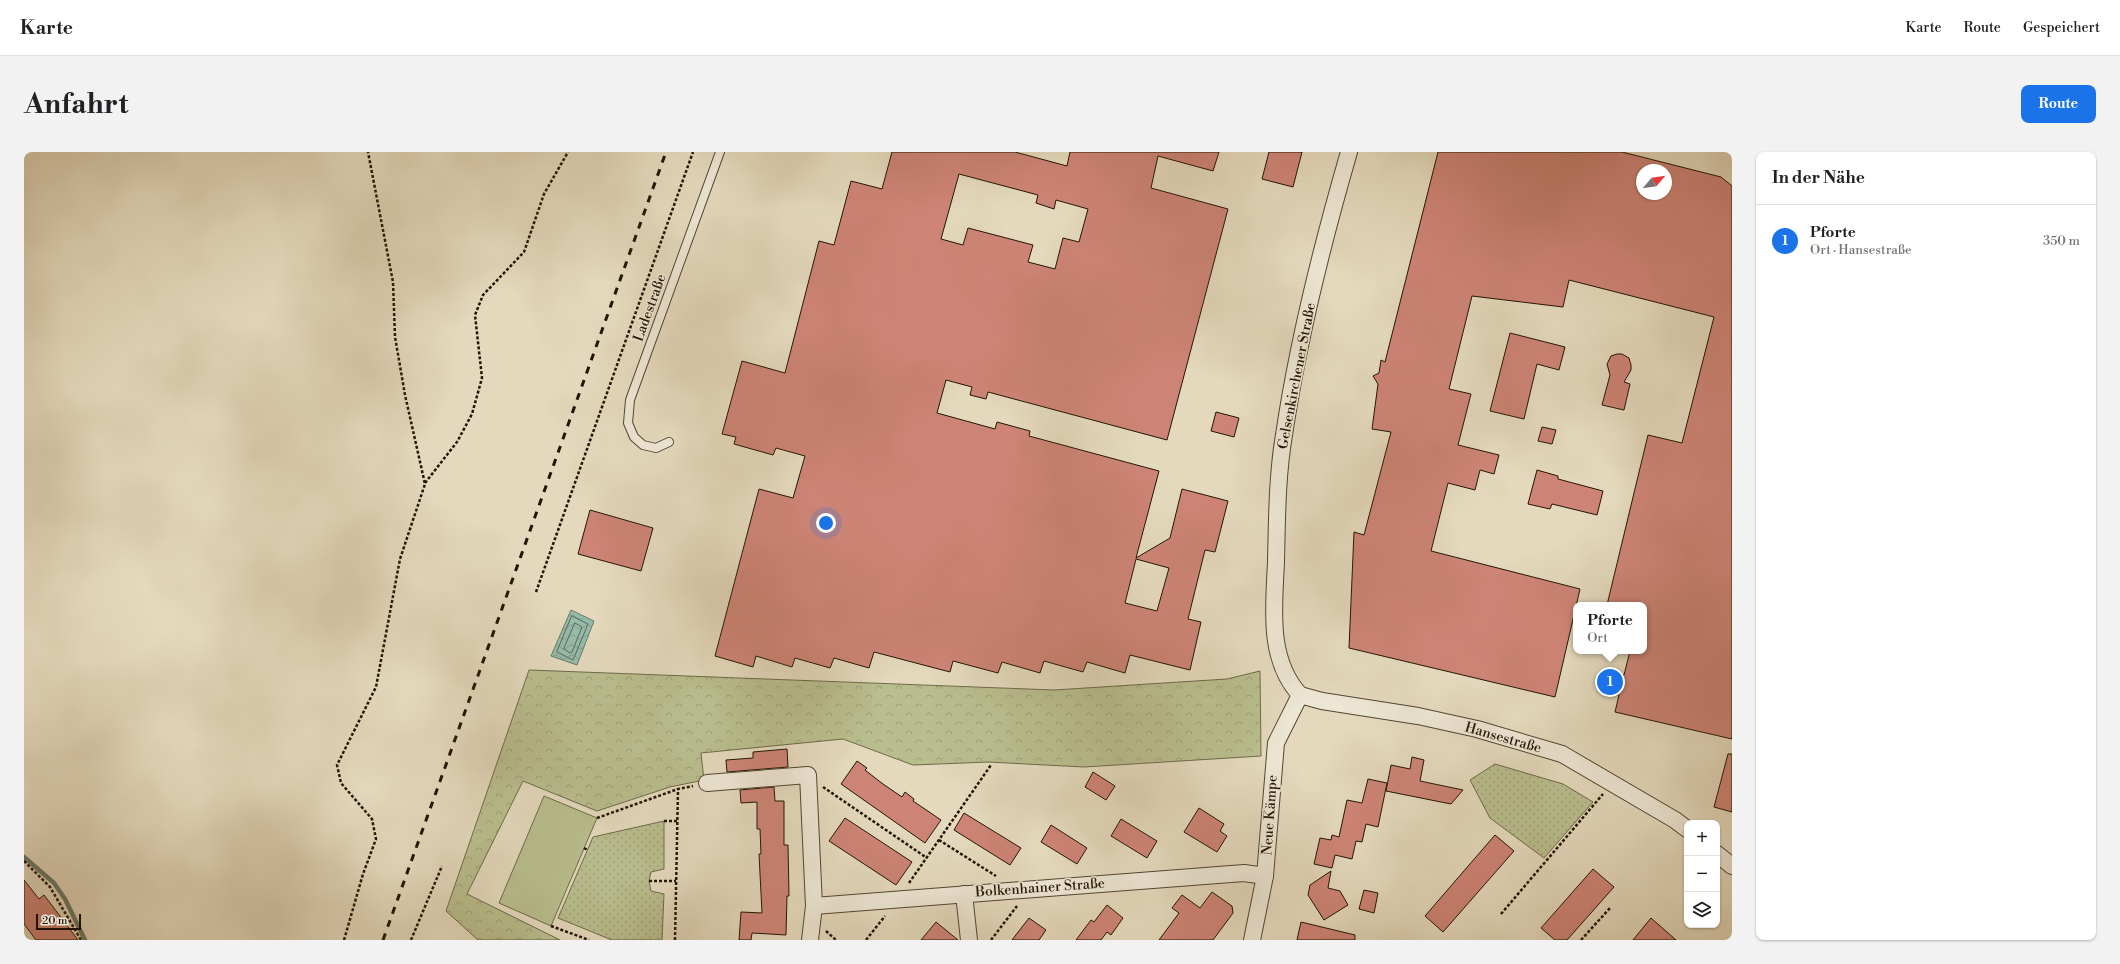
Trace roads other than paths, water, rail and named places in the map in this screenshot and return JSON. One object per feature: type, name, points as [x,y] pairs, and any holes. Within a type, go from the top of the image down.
[{"type":"street","name":"Gelsenkirchener Straße","points":[[1300,695],[1289,683],[1280,659],[1274,624],[1277,533],[1284,436],[1320,262],[1349,152]]},
{"type":"street","name":"Hansestraße","points":[[1300,695],[1322,701],[1418,716],[1470,728],[1562,754],[1684,827]]},
{"type":"street","name":"Neue Kämpe","points":[[1252,940],[1265,876],[1276,743],[1300,695]]},
{"type":"street","points":[[707,783],[808,775],[814,906],[810,940]]},
{"type":"street","points":[[1720,856],[1732,866]]},
{"type":"street","name":"Bolkenhainer Straße","points":[[814,906],[1244,873],[1265,876]]},
{"type":"street","points":[[964,894],[969,940]]},
{"type":"lane","name":"Ladestraße","points":[[669,442],[656,448],[643,445],[634,437],[628,423],[630,400],[720,152]]},
{"type":"water","points":[[571,610],[594,621],[577,665],[551,656]]},
{"type":"waterway","points":[[24,857],[54,883],[65,899],[85,940]]},
{"type":"railway","points":[[383,940],[666,152]]},
{"type":"place","name":"Pforte","points":[[1610,682]]}]
